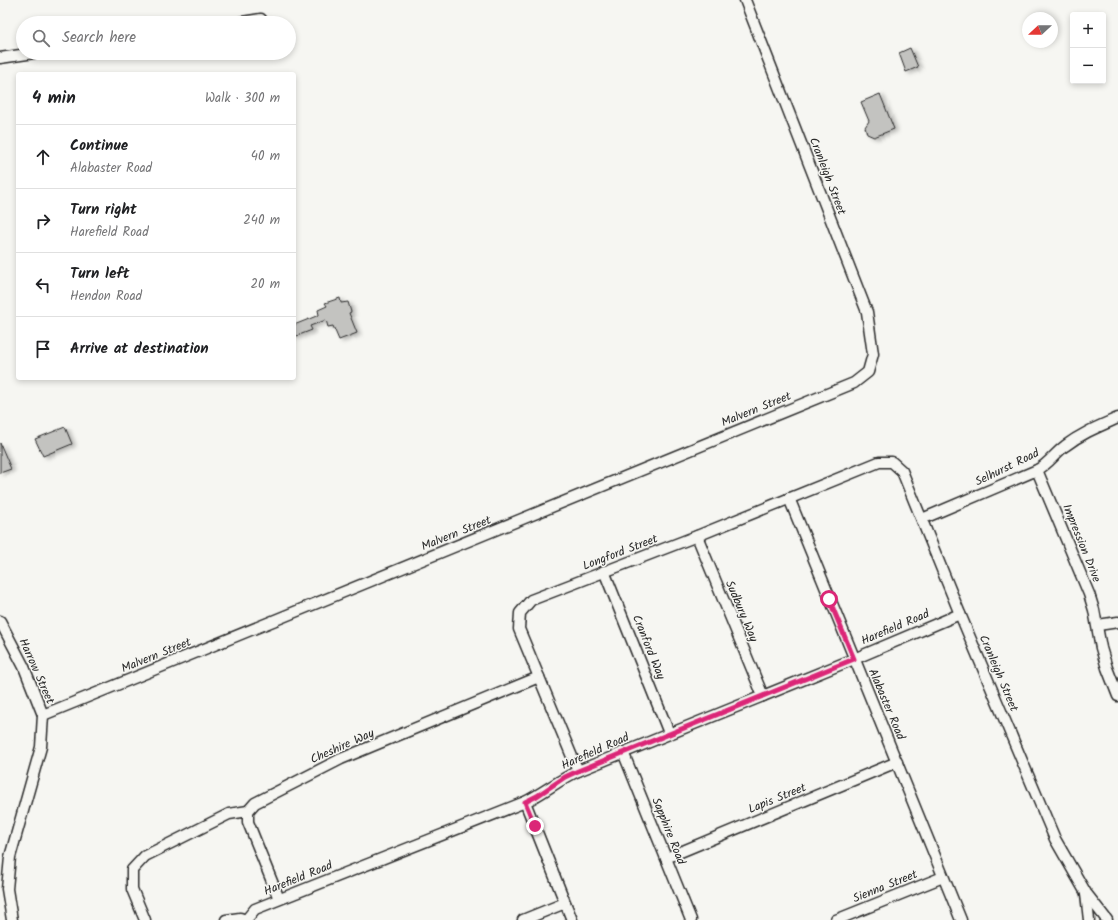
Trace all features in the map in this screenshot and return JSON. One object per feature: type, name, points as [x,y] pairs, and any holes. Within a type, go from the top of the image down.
[{"type":"street","name":"Cranleigh Street","points":[[745,0],[867,312],[873,354],[871,364]]},
{"type":"street","points":[[0,58],[16,56]]},
{"type":"street","name":"Malvern Street","points":[[43,715],[854,383],[868,372],[871,364]]},
{"type":"street","name":"Selhurst Road","points":[[922,519],[1037,470],[1046,464],[1065,446],[1085,432],[1118,418]]},
{"type":"street","name":"Longford Street","points":[[578,771],[519,629],[520,613],[531,600],[696,536],[878,462],[892,462]]},
{"type":"street","name":"Cranleigh Street","points":[[892,462],[902,471],[960,614],[1055,839],[1086,893],[1107,920]]},
{"type":"street","name":"Impression Drive","points":[[1037,470],[1089,594],[1098,625],[1101,648],[1118,696]]},
{"type":"street","name":"Alabaster Road","points":[[789,498],[961,920]]},
{"type":"street","name":"Sudbury Way","points":[[696,536],[763,696]]},
{"type":"street","name":"Cranford Way","points":[[604,571],[669,733]]},
{"type":"street","name":"Harefield Road","points":[[246,920],[255,909],[525,802],[537,796],[565,777],[578,771],[854,659],[960,614]]},
{"type":"street","name":"Harrow Street","points":[[0,621],[24,667],[43,715],[41,747],[10,857],[7,889],[12,920]]},
{"type":"street","points":[[1098,625],[1118,622]]},
{"type":"street","name":"Cheshire Way","points":[[248,811],[255,803],[341,759],[539,677]]},
{"type":"street","name":"Sapphire Road","points":[[623,752],[691,920]]},
{"type":"street","name":"Lapis Street","points":[[666,858],[897,762]]},
{"type":"street","points":[[525,802],[572,920]]},
{"type":"street","points":[[145,920],[132,889],[132,870],[145,856],[229,814],[248,811],[248,822],[279,899]]},
{"type":"street","name":"Sienna Street","points":[[836,920],[943,877]]},
{"type":"street","name":"Cranleigh Street","points":[[1086,893],[1089,920]]},
{"type":"street","points":[[523,920],[566,903]]},
{"type":"street","points":[[226,920],[240,918],[246,920]]},
{"type":"building","points":[[910,48],[918,67],[906,72],[899,53]]},
{"type":"building","points":[[880,94],[894,129],[874,137],[867,134],[865,127],[869,121],[861,102]]},
{"type":"building","points":[[340,298],[341,303],[348,302],[351,312],[349,313],[357,333],[339,340],[333,326],[328,327],[326,320],[310,326],[312,330],[296,336],[296,324],[319,315],[318,310],[327,306],[325,303]]},
{"type":"building","points":[[65,427],[72,444],[43,456],[35,439]]},
{"type":"building","points":[[0,443],[11,469],[0,473]]},
{"type":"route","points":[[535,826],[525,802],[537,796],[565,777],[669,733],[854,659],[829,599]]}]
